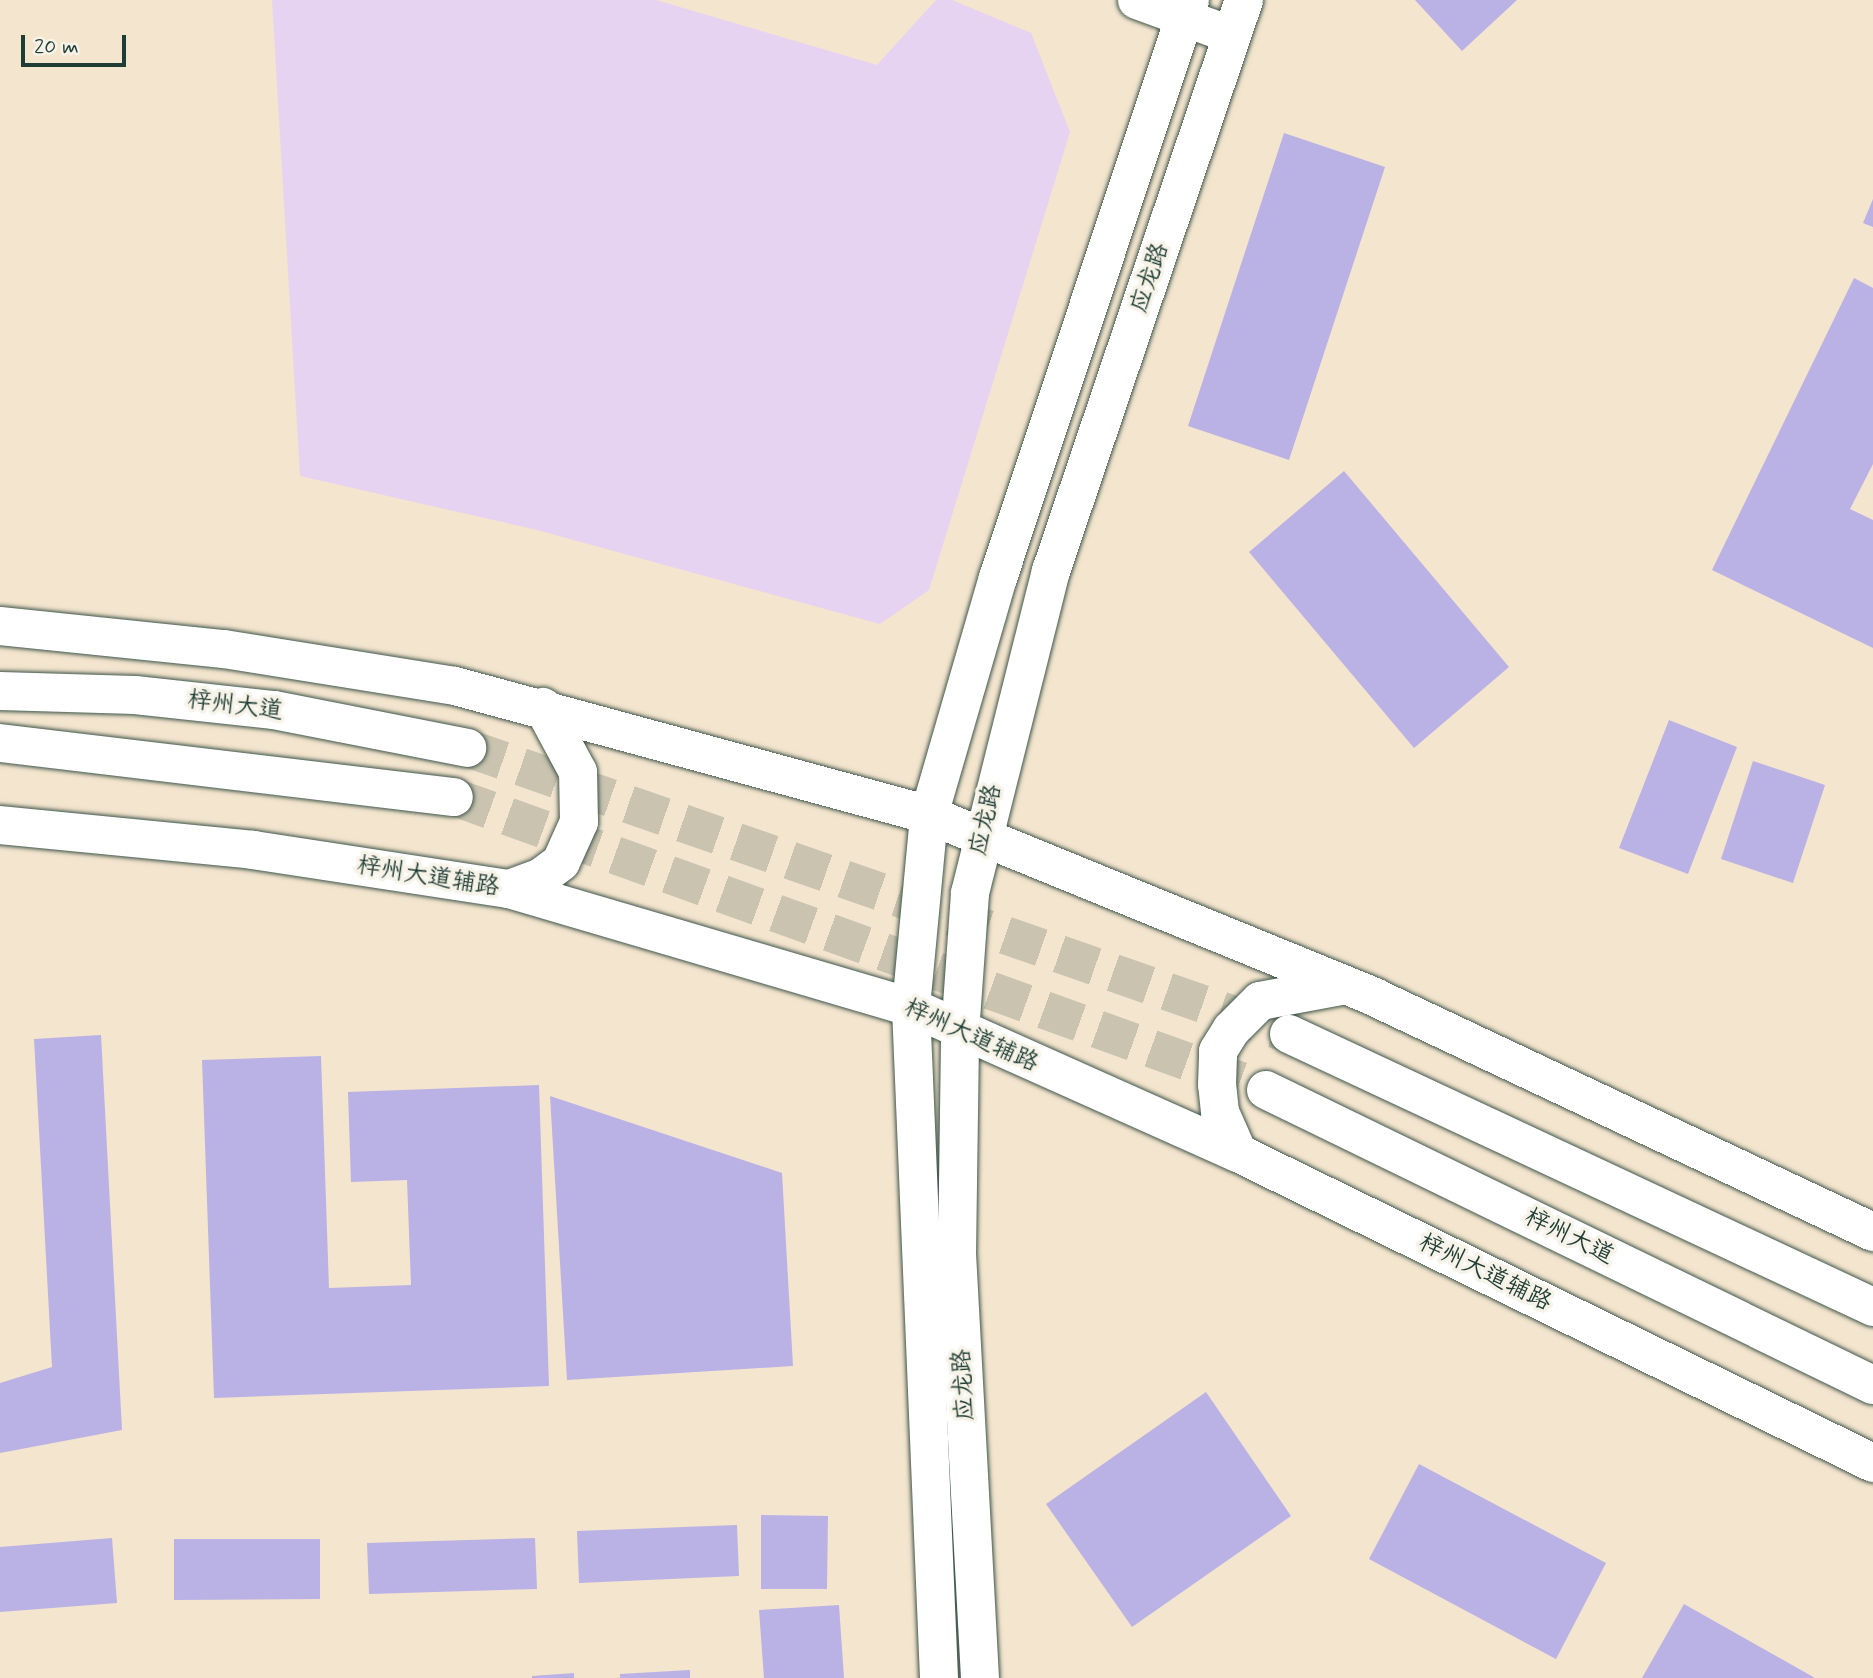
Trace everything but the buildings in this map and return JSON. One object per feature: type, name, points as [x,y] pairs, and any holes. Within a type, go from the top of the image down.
[{"type":"main road","name":"应龙路","points":[[939,1678],[911,1007],[929,815],[998,578],[1187,8]]},
{"type":"main road","name":"应龙路","points":[[980,1678],[957,1256],[960,1033],[980,838],[1051,570],[1238,18]]},
{"type":"main road","points":[[0,626],[224,649],[543,707],[929,815],[1343,986],[1873,1232]]},
{"type":"main road","name":"梓州大道","points":[[0,691],[135,695],[274,710],[467,748]]},
{"type":"main road","points":[[509,889],[540,878],[561,862],[579,822],[578,772],[543,707]]},
{"type":"main road","points":[[0,743],[454,797]]},
{"type":"main road","name":"梓州大道辅路","points":[[0,825],[253,850],[509,889],[911,1007],[960,1033],[1238,1153],[1873,1463]]},
{"type":"main road","points":[[1238,1153],[1220,1112],[1217,1085],[1218,1051],[1231,1030],[1260,1001],[1343,986]]},
{"type":"main road","points":[[1289,1034],[1873,1307]]},
{"type":"main road","name":"梓州大道","points":[[1266,1090],[1873,1385]]},
{"type":"street","points":[[1136,0],[1238,18]]},
{"type":"shaded area","points":[[272,0],[656,0],[877,65],[936,0],[952,0],[1031,33],[1070,132],[929,590],[880,624],[537,530],[300,476]]},
{"type":"tunnel","points":[[467,748],[1289,1034]]},
{"type":"tunnel","points":[[454,797],[1266,1090]]}]
